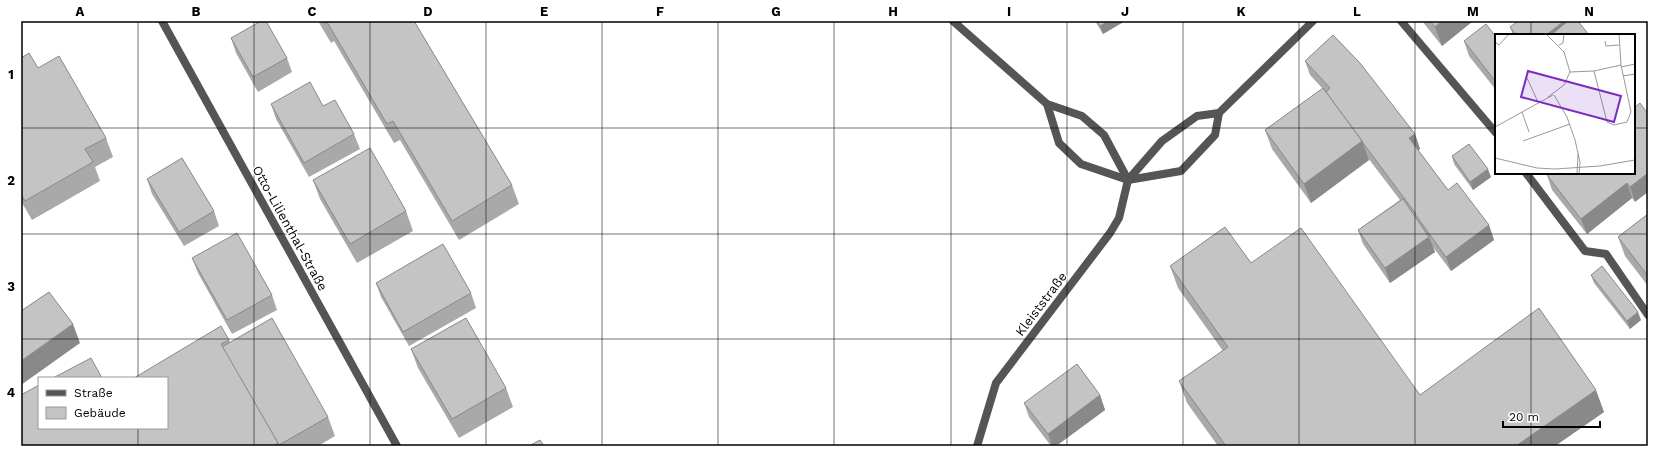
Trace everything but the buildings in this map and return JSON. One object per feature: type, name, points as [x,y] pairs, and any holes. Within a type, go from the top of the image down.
[{"type":"street","name":"Otto-Lilienthal-Straße","points":[[162,21],[397,446]]},
{"type":"street","points":[[954,21],[1047,104],[1082,116],[1104,135],[1128,180]]},
{"type":"street","points":[[1047,104],[1059,142],[1082,164],[1128,180],[1181,171],[1215,135],[1219,113],[1313,21]]},
{"type":"street","points":[[1401,21],[1495,132]]},
{"type":"street","name":"Kleiststraße","points":[[977,446],[996,383],[1110,233],[1119,218],[1128,180],[1168,137],[1197,116],[1219,113]]},
{"type":"street","points":[[1527,174],[1585,251],[1606,254],[1648,315]]}]
